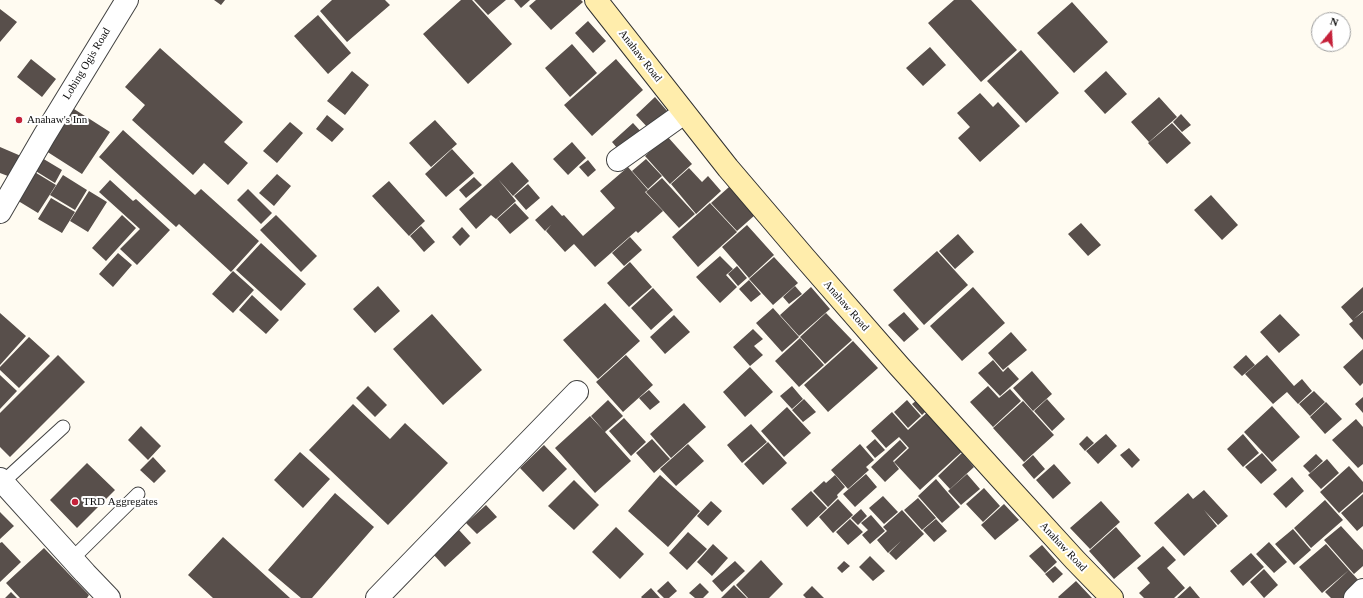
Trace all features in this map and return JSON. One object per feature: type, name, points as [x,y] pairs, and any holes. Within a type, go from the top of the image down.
[{"type":"street","name":"Lobing Ogis Road","points":[[0,212],[44,136],[127,0]]},
{"type":"street","name":"Anahaw Road","points":[[596,0],[748,192],[899,366],[1059,543],[1112,598]]},
{"type":"street","points":[[618,160],[684,113]]},
{"type":"street","points":[[377,598],[577,392]]},
{"type":"street","points":[[1,481],[109,598]]},
{"type":"street","points":[[1355,598],[1363,590]]},
{"type":"lane","points":[[1,481],[63,427]]},
{"type":"lane","points":[[72,559],[138,494]]},
{"type":"building","points":[[214,0],[225,0],[221,5]]},
{"type":"building","points":[[332,0],[385,0],[390,5],[347,42],[320,11]]},
{"type":"building","points":[[461,0],[472,0],[512,44],[468,84],[423,34]]},
{"type":"building","points":[[474,0],[506,0],[488,15]]},
{"type":"building","points":[[514,0],[530,0],[521,8]]},
{"type":"building","points":[[536,0],[581,0],[583,2],[551,30],[529,6]]},
{"type":"building","points":[[954,0],[971,0],[1017,50],[981,82],[928,23]]},
{"type":"building","points":[[1072,2],[1108,42],[1074,73],[1037,33]]},
{"type":"building","points":[[0,9],[17,22],[0,42]]},
{"type":"building","points":[[318,15],[351,53],[328,74],[294,36]]},
{"type":"building","points":[[588,21],[606,41],[593,53],[575,33]]},
{"type":"building","points":[[572,44],[597,73],[570,97],[545,68]]},
{"type":"building","points":[[930,47],[946,65],[923,86],[906,68]]},
{"type":"building","points":[[160,48],[243,122],[224,142],[248,163],[228,185],[204,163],[193,175],[132,120],[145,105],[125,87]]},
{"type":"building","points":[[1021,50],[1059,93],[1026,123],[987,81]]},
{"type":"building","points":[[31,59],[56,79],[42,97],[17,77]]},
{"type":"building","points":[[616,59],[643,90],[592,136],[564,105]]},
{"type":"building","points":[[352,71],[369,85],[345,115],[327,101]]},
{"type":"building","points":[[1106,71],[1127,94],[1105,114],[1084,91]]},
{"type":"building","points":[[980,93],[993,107],[998,102],[1020,126],[980,162],[958,138],[970,127],[957,113]]},
{"type":"building","points":[[655,97],[668,112],[649,129],[636,115]]},
{"type":"building","points":[[1159,97],[1177,117],[1149,142],[1131,122]]},
{"type":"building","points":[[74,109],[110,132],[82,174],[46,151]]},
{"type":"building","points":[[1181,114],[1191,125],[1182,132],[1173,122]]},
{"type":"building","points":[[327,115],[344,129],[332,142],[316,129]]},
{"type":"building","points":[[435,120],[457,144],[431,167],[409,143]]},
{"type":"building","points":[[290,122],[303,133],[277,163],[263,151]]},
{"type":"building","points":[[633,123],[645,136],[623,155],[612,142]]},
{"type":"building","points":[[1172,123],[1191,143],[1167,164],[1148,143]]},
{"type":"building","points":[[123,130],[195,195],[201,189],[259,241],[231,272],[179,224],[176,227],[99,157]]},
{"type":"building","points":[[667,136],[692,164],[670,184],[645,156]]},
{"type":"building","points":[[572,142],[586,158],[568,175],[553,159]]},
{"type":"building","points":[[0,147],[21,156],[13,178],[0,173]]},
{"type":"building","points":[[452,149],[474,173],[446,197],[425,174]]},
{"type":"building","points":[[42,158],[62,170],[55,183],[34,170]]},
{"type":"building","points":[[646,159],[662,176],[648,189],[632,171]]},
{"type":"building","points":[[588,160],[596,170],[588,177],[579,167]]},
{"type":"building","points":[[512,162],[529,181],[513,196],[498,179],[516,201],[496,219],[491,215],[476,229],[459,209]]},
{"type":"building","points":[[628,167],[648,190],[645,192],[663,211],[638,233],[636,231],[595,267],[574,244],[565,252],[546,231],[551,225],[545,231],[535,220],[552,205],[562,216],[564,215],[583,236],[615,208],[600,191]]},
{"type":"building","points":[[689,168],[702,182],[708,176],[721,191],[696,214],[671,184]]},
{"type":"building","points":[[33,171],[56,185],[38,213],[15,199]]},
{"type":"building","points":[[277,174],[291,186],[274,206],[259,193]]},
{"type":"building","points":[[63,175],[87,190],[75,210],[50,195]]},
{"type":"building","points":[[474,177],[482,185],[466,198],[459,190]]},
{"type":"building","points":[[662,178],[695,214],[679,228],[646,192]]},
{"type":"building","points":[[110,180],[133,201],[136,199],[170,230],[137,265],[120,249],[140,229],[99,192]]},
{"type":"building","points":[[389,181],[425,221],[409,236],[372,196]]},
{"type":"building","points":[[528,184],[540,198],[526,210],[514,196]]},
{"type":"building","points":[[729,187],[755,215],[737,231],[711,203]]},
{"type":"building","points":[[248,189],[272,213],[261,224],[237,200]]},
{"type":"building","points":[[89,191],[107,202],[88,232],[70,221]]},
{"type":"building","points":[[1211,195],[1238,225],[1222,240],[1194,210]]},
{"type":"building","points":[[51,198],[75,212],[62,233],[38,219]]},
{"type":"building","points":[[515,203],[529,218],[510,234],[497,219]]},
{"type":"building","points":[[710,203],[737,232],[698,267],[672,237]]},
{"type":"building","points":[[122,215],[136,228],[106,261],[92,248]]},
{"type":"building","points":[[276,215],[317,256],[301,272],[260,230]]},
{"type":"building","points":[[1081,223],[1101,245],[1088,256],[1068,234]]},
{"type":"building","points":[[747,225],[774,255],[749,278],[722,247]]},
{"type":"building","points":[[421,226],[435,242],[424,252],[410,236]]},
{"type":"building","points":[[462,227],[470,236],[460,246],[452,237]]},
{"type":"building","points":[[958,234],[974,252],[955,269],[939,251]]},
{"type":"building","points":[[630,237],[642,250],[624,266],[612,253]]},
{"type":"building","points":[[261,243],[306,284],[281,311],[236,270]]},
{"type":"building","points":[[937,251],[968,285],[924,325],[893,290]]},
{"type":"building","points":[[118,253],[132,265],[113,287],[99,274]]},
{"type":"building","points":[[720,256],[733,269],[726,275],[737,287],[720,303],[696,277]]},
{"type":"building","points":[[774,257],[798,283],[773,305],[749,279]]},
{"type":"building","points":[[630,262],[652,287],[629,307],[607,283]]},
{"type":"building","points":[[737,266],[747,278],[738,286],[728,274]]},
{"type":"building","points":[[233,271],[254,290],[233,313],[212,294]]},
{"type":"building","points":[[749,280],[761,294],[751,302],[739,289]]},
{"type":"building","points":[[378,286],[400,311],[375,333],[353,309]]},
{"type":"building","points":[[795,286],[802,294],[789,304],[783,297]]},
{"type":"building","points":[[811,287],[830,309],[799,336],[780,315]]},
{"type":"building","points":[[973,287],[1005,323],[962,361],[930,326]]},
{"type":"building","points":[[1363,287],[1363,311],[1354,319],[1363,312],[1363,340],[1349,324],[1353,321],[1341,307]]},
{"type":"building","points":[[653,288],[673,310],[651,330],[631,308]]},
{"type":"building","points":[[252,295],[279,320],[266,334],[239,310]]},
{"type":"building","points":[[605,303],[640,341],[598,379],[563,340]]},
{"type":"building","points":[[773,308],[799,337],[782,352],[756,323]]},
{"type":"building","points":[[904,312],[919,329],[904,342],[888,325]]},
{"type":"building","points":[[0,313],[26,336],[0,365]]},
{"type":"building","points":[[826,313],[852,340],[825,364],[800,337]]},
{"type":"building","points":[[432,314],[482,370],[443,405],[393,349]]},
{"type":"building","points":[[1280,314],[1300,335],[1279,353],[1260,332]]},
{"type":"building","points":[[674,315],[690,332],[665,354],[650,337]]},
{"type":"building","points":[[753,329],[763,339],[754,346],[763,355],[750,366],[733,347]]},
{"type":"building","points":[[1011,332],[1027,350],[1003,370],[988,353]]},
{"type":"building","points":[[29,337],[50,356],[19,388],[0,370],[0,367]]},
{"type":"building","points":[[800,338],[824,365],[799,387],[775,361]]},
{"type":"building","points":[[853,341],[878,368],[828,412],[804,385]]},
{"type":"building","points":[[1363,349],[1363,383],[1360,386],[1343,367]]},
{"type":"building","points":[[58,355],[85,382],[10,457],[0,447],[0,413]]},
{"type":"building","points":[[626,355],[653,385],[623,412],[596,382]]},
{"type":"building","points":[[1246,355],[1255,365],[1242,376],[1233,367]]},
{"type":"building","points":[[1267,355],[1294,386],[1302,379],[1312,391],[1298,404],[1287,392],[1273,404],[1245,374]]},
{"type":"building","points":[[993,360],[1003,372],[1008,367],[1019,379],[1000,396],[978,373]]},
{"type":"building","points":[[750,367],[773,392],[745,417],[723,392]]},
{"type":"building","points":[[1032,371],[1052,394],[1033,411],[1013,388]]},
{"type":"building","points":[[0,375],[17,391],[0,409]]},
{"type":"building","points":[[368,386],[387,405],[375,417],[356,398]]},
{"type":"building","points":[[792,386],[803,399],[792,409],[780,396]]},
{"type":"building","points":[[988,386],[999,398],[1010,389],[1021,401],[993,427],[970,402]]},
{"type":"building","points":[[649,390],[660,402],[650,410],[639,398]]},
{"type":"building","points":[[1314,391],[1325,402],[1310,416],[1299,404]]},
{"type":"building","points":[[922,396],[931,406],[922,415],[912,404]]},
{"type":"building","points":[[1363,397],[1363,413],[1355,404]]},
{"type":"building","points":[[804,399],[816,412],[803,422],[792,410]]},
{"type":"building","points":[[1047,399],[1065,419],[1052,431],[1034,411]]},
{"type":"building","points":[[608,400],[623,416],[605,432],[631,461],[595,493],[555,448],[590,416],[604,431],[591,416]]},
{"type":"building","points":[[907,400],[921,416],[908,428],[894,412]]},
{"type":"building","points":[[1023,401],[1054,435],[1024,462],[993,428]]},
{"type":"building","points":[[1326,402],[1342,419],[1325,434],[1310,417]]},
{"type":"building","points":[[684,403],[706,427],[671,458],[650,434]]},
{"type":"building","points":[[353,404],[390,439],[405,423],[448,463],[388,525],[309,450]]},
{"type":"building","points":[[1272,406],[1300,437],[1272,462],[1244,432]]},
{"type":"building","points":[[787,407],[811,433],[784,457],[761,431]]},
{"type":"building","points":[[932,408],[967,447],[920,490],[894,462],[909,448],[899,437],[886,448],[871,431],[892,412],[908,430]]},
{"type":"building","points":[[624,418],[646,442],[631,456],[609,431]]},
{"type":"building","points":[[1356,419],[1363,427],[1363,464],[1358,468],[1332,440]]},
{"type":"building","points":[[751,424],[767,442],[742,463],[727,445]]},
{"type":"building","points":[[141,426],[161,446],[148,460],[128,440]]},
{"type":"building","points":[[1106,434],[1117,446],[1098,464],[1086,451]]},
{"type":"building","points":[[1243,434],[1259,453],[1243,467],[1227,449]]},
{"type":"building","points":[[1087,436],[1094,443],[1085,451],[1079,444]]},
{"type":"building","points":[[652,439],[670,459],[654,473],[636,453]]},
{"type":"building","points":[[875,439],[885,450],[875,458],[866,447]]},
{"type":"building","points":[[900,440],[907,448],[893,461],[899,469],[885,482],[871,467]]},
{"type":"building","points":[[768,442],[787,463],[763,485],[744,464]]},
{"type":"building","points":[[688,444],[704,461],[676,486],[660,469]]},
{"type":"building","points":[[860,444],[874,460],[866,467],[869,470],[848,489],[831,470]]},
{"type":"building","points":[[544,445],[567,469],[543,492],[520,468]]},
{"type":"building","points":[[1129,448],[1140,460],[1132,468],[1120,455]]},
{"type":"building","points":[[300,452],[330,479],[303,508],[274,480]]},
{"type":"building","points":[[962,453],[974,467],[950,489],[938,476]]},
{"type":"building","points":[[1262,453],[1277,470],[1261,484],[1245,467]]},
{"type":"building","points":[[1316,454],[1323,461],[1310,473],[1303,466]]},
{"type":"building","points":[[1033,455],[1045,469],[1034,479],[1022,465]]},
{"type":"building","points":[[153,457],[166,471],[154,483],[140,470]]},
{"type":"building","points":[[1327,459],[1339,473],[1321,489],[1308,475]]},
{"type":"building","points":[[87,463],[115,490],[77,528],[50,500]]},
{"type":"building","points":[[1054,464],[1071,483],[1053,499],[1036,480]]},
{"type":"building","points":[[1349,466],[1363,482],[1363,492],[1339,513],[1320,492]]},
{"type":"building","points":[[866,474],[877,487],[855,507],[843,494]]},
{"type":"building","points":[[967,474],[980,489],[961,505],[948,491]]},
{"type":"building","points":[[660,475],[700,511],[668,547],[628,511]]},
{"type":"building","points":[[835,475],[845,487],[828,507],[813,491],[824,481],[826,483]]},
{"type":"building","points":[[1292,477],[1304,491],[1286,508],[1273,494]]},
{"type":"building","points":[[936,479],[960,507],[942,523],[918,496]]},
{"type":"building","points":[[574,480],[599,505],[574,530],[548,506]]},
{"type":"building","points":[[984,488],[1000,506],[983,522],[966,504]]},
{"type":"building","points":[[1204,490],[1228,516],[1218,525],[1204,510],[1217,526],[1184,556],[1154,523],[1188,493],[1193,499]]},
{"type":"building","points":[[811,491],[827,508],[807,527],[791,509]]},
{"type":"building","points":[[335,493],[374,527],[312,598],[301,598],[268,570]]},
{"type":"building","points":[[1363,494],[1363,526],[1357,531],[1341,513]]},
{"type":"building","points":[[883,496],[898,512],[884,524],[869,508]]},
{"type":"building","points":[[918,498],[936,518],[922,530],[904,510]]},
{"type":"building","points":[[838,499],[853,515],[833,533],[819,517]]},
{"type":"building","points":[[1325,500],[1343,520],[1311,548],[1294,528]]},
{"type":"building","points":[[711,501],[722,511],[708,526],[697,516]]},
{"type":"building","points":[[1101,501],[1120,522],[1090,549],[1070,528]]},
{"type":"building","points":[[1004,504],[1019,520],[995,540],[981,525]]},
{"type":"building","points":[[486,505],[497,517],[477,534],[466,523]]},
{"type":"building","points":[[861,509],[867,516],[858,525],[851,518]]},
{"type":"building","points":[[902,510],[924,534],[896,560],[889,553],[901,541],[888,553],[877,540],[887,531],[883,527]]},
{"type":"building","points":[[0,512],[14,526],[0,539]]},
{"type":"building","points":[[871,515],[885,531],[870,544],[862,535],[868,530],[861,523]]},
{"type":"building","points":[[850,519],[863,532],[848,545],[836,532]]},
{"type":"building","points":[[936,519],[947,531],[934,542],[923,530]]},
{"type":"building","points":[[1341,526],[1363,550],[1363,566],[1354,574],[1324,540]]},
{"type":"building","points":[[616,527],[644,554],[620,579],[592,552]]},
{"type":"building","points":[[1116,527],[1141,556],[1114,579],[1089,551]]},
{"type":"building","points":[[1293,529],[1311,550],[1294,565],[1275,544]]},
{"type":"building","points":[[459,530],[471,543],[445,567],[433,554]]},
{"type":"building","points":[[688,532],[707,549],[687,570],[669,553]]},
{"type":"building","points":[[223,537],[290,598],[213,598],[188,575]]},
{"type":"building","points":[[2,542],[21,562],[0,582],[0,543]]},
{"type":"building","points":[[1269,542],[1287,562],[1274,573],[1256,554]]},
{"type":"building","points":[[713,544],[728,558],[712,576],[697,562]]},
{"type":"building","points":[[1326,544],[1349,570],[1322,593],[1299,567]]},
{"type":"building","points":[[1042,545],[1057,562],[1045,573],[1029,556]]},
{"type":"building","points":[[1163,546],[1176,560],[1167,568],[1185,588],[1174,598],[1144,598],[1139,593],[1150,583],[1137,568]]},
{"type":"building","points":[[44,548],[89,595],[87,598],[20,598],[6,583]]},
{"type":"building","points":[[1251,553],[1264,567],[1243,586],[1230,571]]},
{"type":"building","points":[[870,556],[885,571],[873,581],[859,567]]},
{"type":"building","points":[[761,560],[783,584],[769,598],[748,598],[736,585]]},
{"type":"building","points":[[735,561],[745,571],[722,592],[712,581]]},
{"type":"building","points":[[844,561],[850,566],[842,573],[837,568]]},
{"type":"building","points":[[1055,566],[1063,574],[1053,583],[1045,574]]},
{"type":"building","points":[[1264,569],[1278,585],[1264,598],[1250,582]]},
{"type":"building","points":[[1349,570],[1363,585],[1351,598],[1331,598],[1325,592]]},
{"type":"building","points":[[668,581],[677,591],[669,598],[664,598],[657,591]]},
{"type":"building","points":[[1076,581],[1092,598],[1058,597]]},
{"type":"building","points":[[700,583],[709,592],[703,598],[695,598],[689,593]]},
{"type":"building","points":[[734,585],[747,598],[721,598]]},
{"type":"building","points":[[812,586],[824,598],[806,598],[803,595]]},
{"type":"building","points":[[1190,586],[1200,598],[1177,598]]},
{"type":"building","points":[[651,588],[660,598],[641,597]]},
{"type":"building","points":[[11,592],[17,598],[5,598]]},
{"type":"place","name":"Anahaw's Inn","points":[[19,120]]},
{"type":"place","name":"TRD Aggregates","points":[[75,502]]}]
